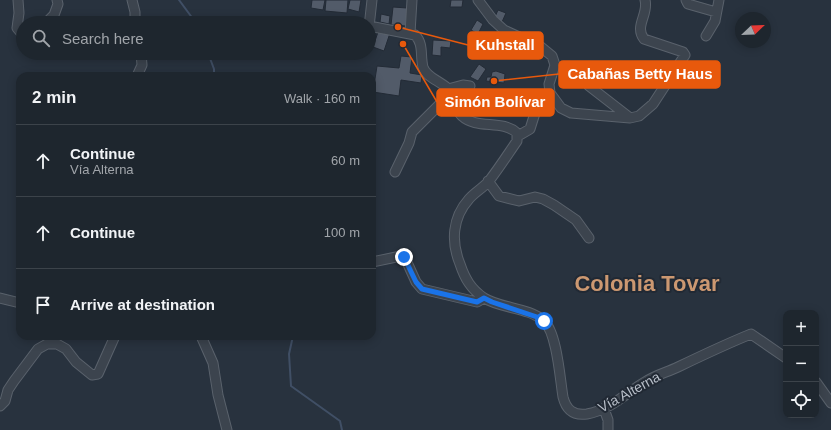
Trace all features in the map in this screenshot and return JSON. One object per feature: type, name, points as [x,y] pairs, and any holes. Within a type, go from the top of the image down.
[{"type":"street","points":[[18,0],[19,16]]},
{"type":"street","points":[[53,16],[58,4],[57,0]]},
{"type":"street","points":[[132,0],[135,16]]},
{"type":"street","points":[[370,16],[372,0]]},
{"type":"street","points":[[410,33],[412,0]]},
{"type":"street","points":[[478,0],[504,30],[541,47],[552,56],[555,65],[549,88],[552,97],[561,108],[576,114],[604,114],[630,118],[643,115],[653,104],[685,55],[683,52],[644,39],[641,35],[640,29],[646,8],[644,0]]},
{"type":"street","points":[[686,0],[688,4],[716,12]]},
{"type":"street","points":[[706,36],[715,21],[719,0]]},
{"type":"street","points":[[376,27],[415,34],[420,42],[423,68],[426,73],[449,91],[461,116],[468,120],[509,128],[514,130],[518,136],[518,141],[488,182],[469,199],[461,209],[454,229],[454,243],[464,276],[472,288],[484,298],[477,302],[447,294],[427,292],[420,288],[404,257],[399,255],[376,261]]},
{"type":"street","points":[[139,72],[142,65],[142,60]]},
{"type":"street","points":[[395,172],[409,143],[412,132],[449,91],[463,85],[470,86]]},
{"type":"street","points":[[588,86],[630,118]]},
{"type":"street","points":[[518,136],[530,129],[536,110]]},
{"type":"street","points":[[488,182],[494,192],[501,197],[519,201],[535,197],[543,199],[566,212],[576,220],[589,238]]},
{"type":"street","points":[[376,255],[382,259]]},
{"type":"street","points":[[0,298],[16,302]]},
{"type":"street","name":"Vía Alterna","points":[[484,298],[537,317],[544,321],[552,338],[565,406],[569,411],[577,414],[587,414],[604,409],[646,381],[719,346],[751,334],[783,356]]},
{"type":"street","points":[[0,406],[5,401],[8,390],[38,349],[47,344],[57,344],[66,349],[76,362],[92,375],[98,374],[113,340]]},
{"type":"street","points":[[203,340],[213,363],[218,395],[227,430]]},
{"type":"street","points":[[819,386],[831,403]]},
{"type":"street","points":[[604,409],[608,420],[608,430]]},
{"type":"building","points":[[312,0],[325,0],[323,10],[311,8]]},
{"type":"building","points":[[326,0],[348,0],[347,13],[325,11]]},
{"type":"building","points":[[350,0],[361,0],[359,12],[348,9]]},
{"type":"building","points":[[451,0],[463,0],[462,7],[450,7]]},
{"type":"building","points":[[393,7],[407,8],[406,26],[391,25]]},
{"type":"building","points":[[498,10],[506,13],[502,22],[494,19]]},
{"type":"building","points":[[381,14],[390,16],[389,24],[380,22]]},
{"type":"building","points":[[477,20],[483,24],[478,34],[471,30]]},
{"type":"building","points":[[379,29],[390,33],[384,51],[376,48],[376,38]]},
{"type":"building","points":[[433,40],[451,41],[450,48],[441,47],[441,56],[432,55]]},
{"type":"building","points":[[401,56],[412,57],[410,73],[422,75],[421,83],[401,80],[399,96],[376,92],[377,66],[399,68]]},
{"type":"building","points":[[479,64],[486,69],[478,81],[470,77]]},
{"type":"building","points":[[496,71],[505,74],[504,83],[486,81],[487,77],[491,77],[492,72]]},
{"type":"building","points":[[465,88],[468,94],[460,97],[458,91]]},
{"type":"waterway","points":[[179,0],[191,16]]},
{"type":"waterway","points":[[211,60],[214,72]]},
{"type":"waterway","points":[[292,340],[289,354],[291,386],[340,421],[342,430]]},
{"type":"place","name":"Kuhstall","points":[[398,27]]},
{"type":"place","name":"Simón Bolívar","points":[[403,44]]},
{"type":"place","name":"Cabañas Betty Haus","points":[[494,81]]},
{"type":"district","name":"Colonia Tovar","points":[[647,283]]},
{"type":"route","points":[[404,257],[408,262],[411,274],[420,288],[425,291],[457,296],[477,302],[484,298],[492,302],[526,312],[544,321]]}]
